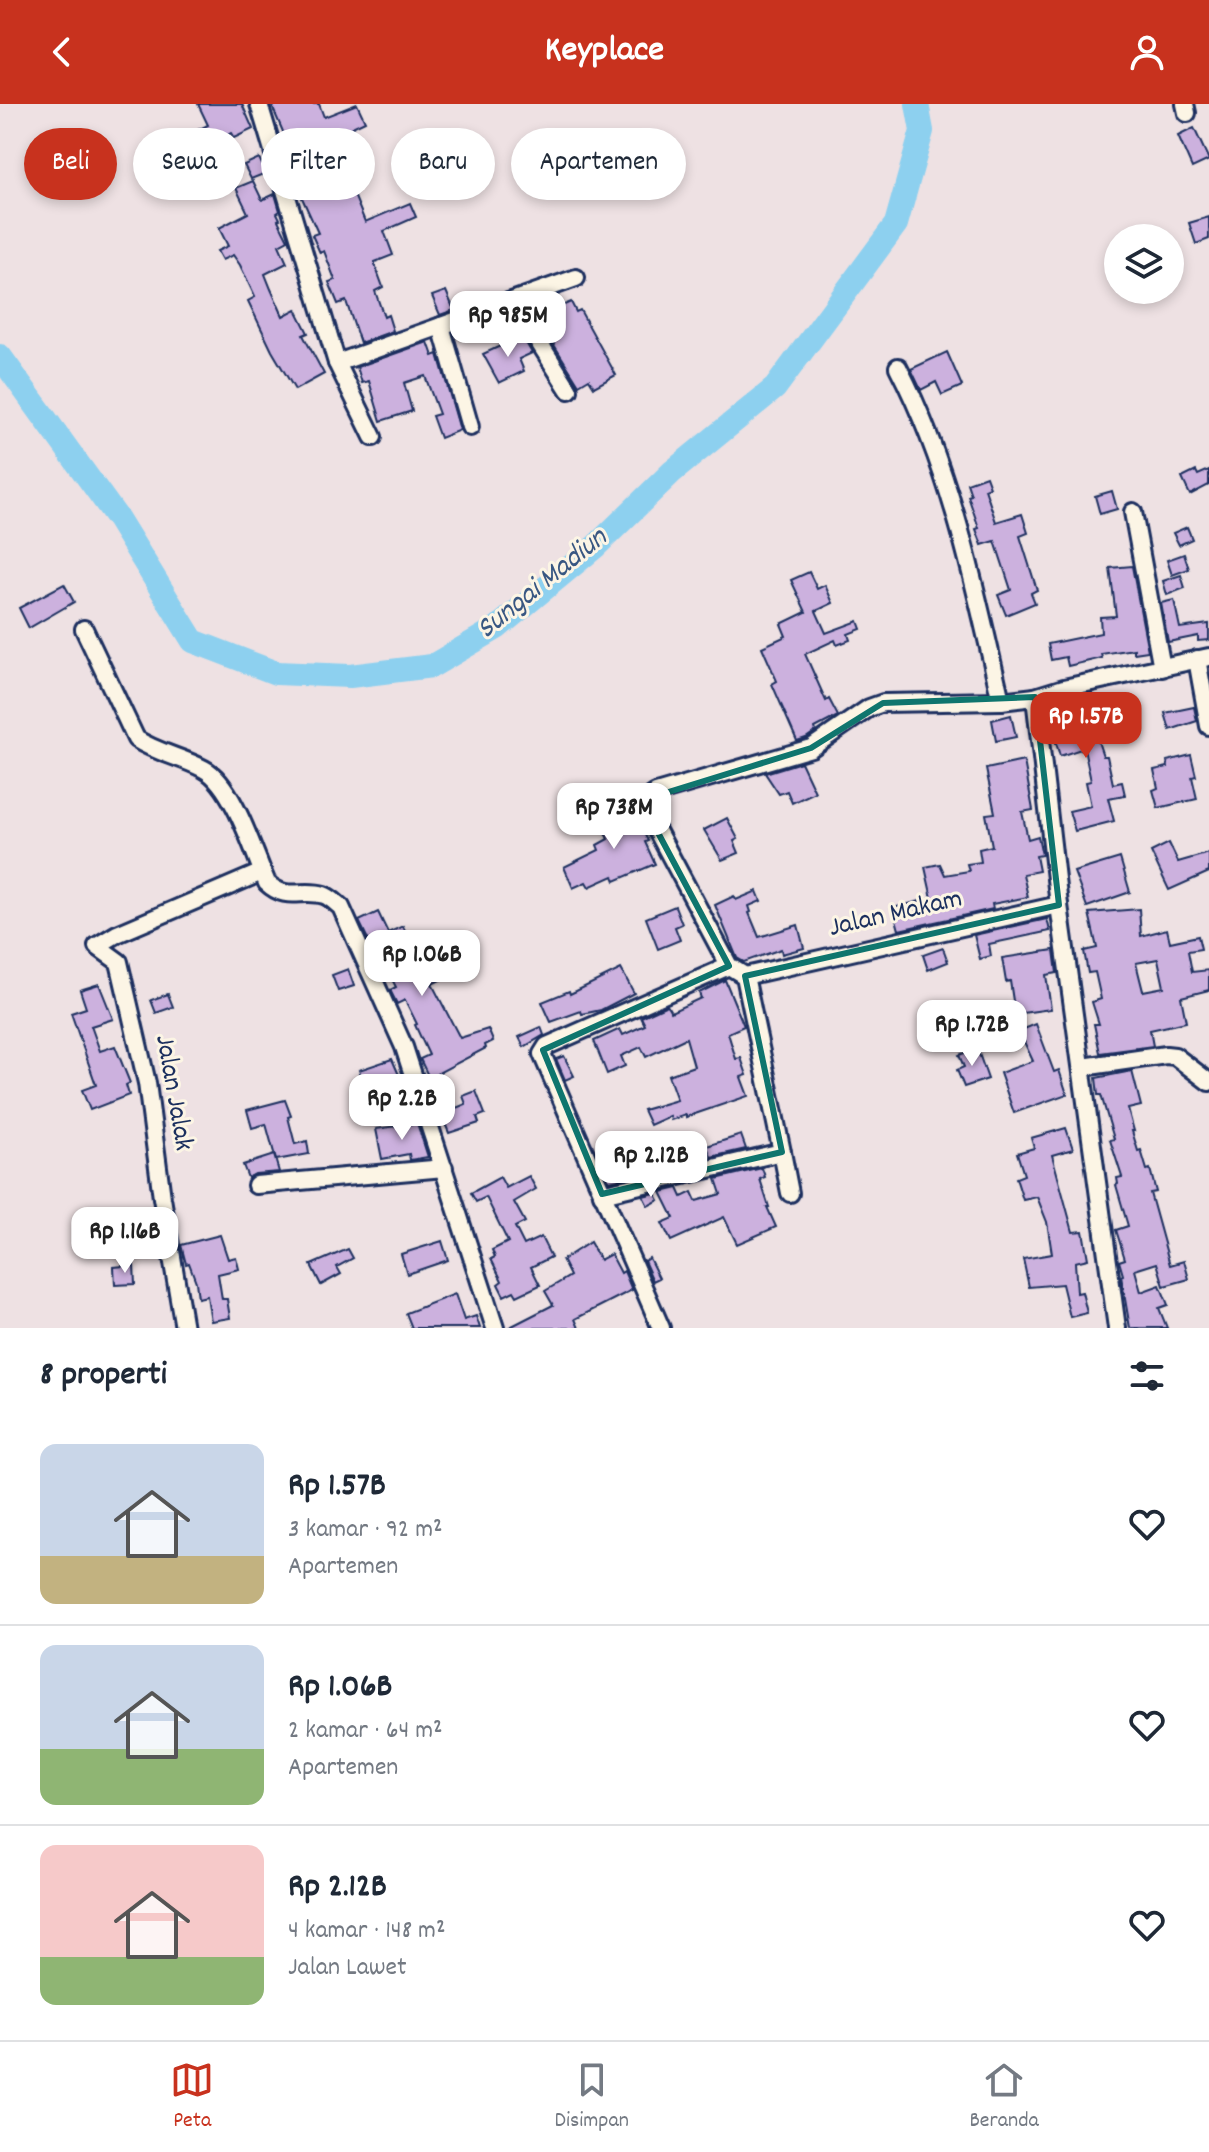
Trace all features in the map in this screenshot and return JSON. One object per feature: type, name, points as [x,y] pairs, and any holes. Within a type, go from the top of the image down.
[{"type":"street","points":[[259,104],[337,363],[373,437]]},
{"type":"street","points":[[337,363],[576,278]]},
{"type":"street","points":[[513,301],[569,390]]},
{"type":"street","points":[[441,326],[470,427]]},
{"type":"street","points":[[898,367],[915,399],[963,536],[1001,701]]},
{"type":"street","points":[[1133,512],[1162,668]]},
{"type":"street","points":[[84,629],[136,739],[146,746],[206,769],[215,777],[229,797],[267,883],[276,891],[327,895],[341,907],[404,1047],[495,1328]]},
{"type":"street","points":[[790,1193],[745,976],[729,966],[647,812],[649,798],[656,793],[811,748],[869,708],[883,703],[1001,701],[1035,697],[1203,658],[1209,726]]},
{"type":"street","points":[[1035,697],[1059,905],[1117,1328]]},
{"type":"street","name":"Jalan Jalak","points":[[184,1328],[147,1083],[119,962],[97,946],[117,934],[262,872]]},
{"type":"street","name":"Jalan Makam","points":[[745,976],[1059,905]]},
{"type":"street","points":[[661,1328],[542,1058],[543,1050],[729,966]]},
{"type":"street","points":[[1083,1067],[1175,1056],[1209,1082]]},
{"type":"street","points":[[602,1194],[782,1152]]},
{"type":"street","points":[[256,1185],[444,1168]]},
{"type":"highlighted area","points":[[1035,697],[1059,905],[745,976],[782,1152],[602,1194],[543,1050],[729,966],[647,812],[649,798],[811,748],[883,703]]},
{"type":"building","points":[[198,104],[242,104],[253,129],[245,133],[245,128],[202,128],[208,125]]},
{"type":"building","points":[[271,104],[319,104],[324,117],[357,104],[365,121],[350,128],[281,128]]},
{"type":"building","points":[[1194,128],[1209,160],[1192,168],[1178,136]]},
{"type":"building","points":[[259,158],[261,175],[251,179],[245,165]]},
{"type":"building","points":[[253,181],[261,200],[277,200],[280,211],[277,213],[278,220],[288,240],[279,245],[287,263],[265,274],[283,316],[296,309],[308,333],[303,335],[324,374],[295,390],[248,301],[255,297],[240,265],[233,255],[222,260],[217,251],[228,246],[219,228],[248,213],[242,200],[245,200],[245,184]]},
{"type":"building","points":[[303,200],[356,200],[365,222],[410,203],[416,217],[384,231],[393,255],[375,262],[383,287],[375,291],[384,317],[388,315],[393,331],[360,343],[346,301],[338,304],[329,282],[335,280],[324,251],[320,253],[312,235],[318,233]]},
{"type":"building","points":[[1209,217],[1209,239],[1196,244],[1189,223]]},
{"type":"building","points":[[446,291],[454,310],[440,315],[432,296]]},
{"type":"building","points":[[557,296],[562,306],[571,302],[576,312],[580,310],[616,375],[594,387],[589,379],[579,385],[530,306]]},
{"type":"building","points":[[522,336],[532,353],[519,359],[524,371],[499,383],[483,354]]},
{"type":"building","points":[[428,342],[433,356],[438,354],[460,430],[440,438],[432,416],[439,414],[425,376],[404,383],[412,411],[381,421],[369,381],[362,383],[357,367]]},
{"type":"building","points":[[947,352],[962,386],[942,395],[936,382],[921,390],[911,369]]},
{"type":"building","points":[[1209,470],[1209,485],[1190,495],[1182,478],[1196,471],[1198,475]]},
{"type":"building","points":[[986,476],[990,487],[985,489],[996,522],[1022,514],[1028,533],[1020,536],[1037,590],[1031,593],[1035,603],[1006,615],[998,595],[1011,590],[995,541],[982,545],[968,496],[971,495],[967,483]]},
{"type":"building","points":[[1112,491],[1117,509],[1100,514],[1095,496]]},
{"type":"building","points":[[1187,527],[1192,539],[1179,545],[1173,533]]},
{"type":"building","points":[[1184,554],[1189,569],[1172,575],[1167,560]]},
{"type":"building","points":[[1132,566],[1148,651],[1134,653],[1134,649],[1101,654],[1102,658],[1068,666],[1066,657],[1051,660],[1048,644],[1101,633],[1100,617],[1116,616],[1110,568]]},
{"type":"building","points":[[809,572],[817,589],[825,585],[833,603],[816,611],[826,633],[858,621],[861,629],[848,634],[850,640],[837,645],[835,640],[805,654],[826,701],[829,699],[838,716],[797,741],[772,684],[777,681],[762,647],[786,636],[781,624],[806,612],[791,580]]},
{"type":"building","points":[[1181,575],[1185,588],[1167,595],[1163,581]]},
{"type":"building","points":[[64,584],[74,602],[29,628],[19,608]]},
{"type":"building","points":[[1174,600],[1180,628],[1209,624],[1209,640],[1198,641],[1198,636],[1168,642],[1161,603]]},
{"type":"building","points":[[1092,694],[1098,712],[1089,715],[1103,756],[1107,756],[1113,784],[1122,782],[1125,795],[1108,798],[1114,821],[1075,831],[1069,811],[1091,806],[1086,782],[1091,781],[1084,748],[1060,756],[1049,720],[1062,716],[1057,702]]},
{"type":"building","points":[[1194,707],[1197,721],[1170,730],[1165,713]]},
{"type":"building","points":[[1011,715],[1016,737],[996,741],[992,720]]},
{"type":"building","points":[[1191,755],[1197,799],[1158,808],[1153,790],[1158,788],[1154,770],[1168,767],[1167,761]]},
{"type":"building","points":[[1024,761],[1033,810],[1022,812],[1028,839],[1038,836],[1042,855],[1036,856],[1039,871],[1023,874],[1028,897],[992,904],[993,909],[899,930],[893,908],[932,898],[925,867],[940,864],[945,875],[969,871],[967,864],[981,862],[979,849],[992,846],[986,814],[995,813],[986,769]]},
{"type":"building","points":[[801,762],[815,792],[792,803],[787,791],[779,794],[765,773]]},
{"type":"building","points":[[607,807],[612,816],[631,807],[648,841],[645,842],[655,864],[615,881],[613,876],[589,887],[586,882],[573,888],[564,867],[599,850],[597,845],[608,839],[596,813]]},
{"type":"building","points":[[727,818],[738,839],[734,841],[739,853],[722,860],[704,830]]},
{"type":"building","points":[[1169,843],[1178,862],[1209,853],[1209,872],[1169,890],[1151,852]]},
{"type":"building","points":[[1120,858],[1130,892],[1087,907],[1074,872]]},
{"type":"building","points":[[757,891],[761,901],[749,906],[749,913],[759,937],[798,925],[804,948],[782,954],[781,949],[744,962],[737,958],[715,905],[734,896],[736,900]]},
{"type":"building","points":[[675,906],[682,924],[675,927],[680,940],[658,949],[646,918]]},
{"type":"building","points":[[1139,909],[1141,936],[1167,929],[1170,942],[1198,936],[1201,949],[1188,951],[1192,972],[1209,970],[1209,990],[1181,997],[1186,1022],[1150,1030],[1153,1046],[1100,1053],[1094,1024],[1099,1024],[1092,1002],[1101,999],[1095,972],[1088,973],[1084,951],[1097,948],[1089,913]],"holes":[[[1158,959],[1164,987],[1143,991],[1136,963]]]},
{"type":"building","points":[[378,912],[388,933],[403,926],[410,942],[407,944],[421,972],[448,961],[454,973],[432,984],[460,1038],[488,1029],[493,1041],[485,1045],[486,1048],[429,1078],[420,1059],[429,1055],[417,1024],[405,1000],[397,1004],[390,990],[396,987],[381,958],[378,960],[359,921]]},
{"type":"building","points":[[1047,919],[1050,931],[989,944],[991,956],[980,959],[974,935]]},
{"type":"building","points":[[943,948],[948,962],[928,970],[923,955]]},
{"type":"building","points":[[1054,950],[1057,973],[1046,975],[1051,1009],[1015,1014],[1010,981],[1006,982],[1002,958]]},
{"type":"building","points":[[348,969],[354,986],[338,991],[332,975]]},
{"type":"building","points":[[621,969],[634,993],[601,1010],[582,1014],[581,1011],[551,1022],[542,1002],[569,991],[570,994]]},
{"type":"building","points":[[725,980],[744,1026],[728,1033],[736,1059],[741,1058],[747,1075],[741,1077],[748,1096],[686,1117],[671,1120],[670,1116],[650,1125],[643,1110],[677,1100],[668,1075],[694,1066],[686,1038],[646,1057],[641,1047],[621,1056],[625,1066],[607,1074],[594,1041],[620,1029],[623,1035],[645,1025],[641,1017],[667,1005],[671,1012],[701,998],[699,993]]},
{"type":"building","points":[[99,984],[113,1019],[91,1026],[100,1051],[115,1046],[130,1083],[126,1085],[129,1095],[90,1110],[82,1090],[96,1085],[71,1013],[86,1008],[80,990]]},
{"type":"building","points":[[168,994],[173,1007],[156,1013],[151,1000]]},
{"type":"building","points":[[1036,1024],[1054,1072],[1059,1070],[1067,1094],[1014,1113],[1000,1073],[1033,1061],[1019,1031]]},
{"type":"building","points":[[541,1027],[544,1035],[524,1047],[519,1037]]},
{"type":"building","points":[[977,1048],[988,1079],[964,1087],[957,1070],[964,1067],[959,1055]]},
{"type":"building","points":[[564,1056],[574,1076],[565,1080],[556,1059]]},
{"type":"building","points":[[392,1059],[407,1093],[395,1097],[388,1081],[366,1088],[359,1070]]},
{"type":"building","points":[[1132,1071],[1141,1106],[1128,1109],[1132,1131],[1147,1170],[1150,1169],[1156,1192],[1150,1193],[1170,1265],[1184,1261],[1189,1279],[1164,1286],[1157,1263],[1135,1270],[1141,1292],[1160,1285],[1168,1305],[1159,1308],[1167,1328],[1130,1328],[1121,1276],[1119,1261],[1125,1259],[1116,1230],[1128,1226],[1116,1185],[1117,1178],[1122,1177],[1096,1078]]},
{"type":"building","points":[[476,1091],[485,1114],[477,1117],[479,1123],[449,1133],[441,1114],[466,1104],[463,1096]]},
{"type":"building","points":[[285,1100],[295,1144],[307,1141],[309,1154],[276,1160],[266,1124],[252,1128],[247,1110]]},
{"type":"building","points":[[417,1123],[428,1157],[410,1160],[409,1154],[382,1159],[376,1129]]},
{"type":"building","points":[[1066,1128],[1073,1149],[1052,1155],[1073,1232],[1083,1231],[1088,1259],[1075,1262],[1077,1293],[1082,1292],[1087,1313],[1070,1317],[1062,1284],[1029,1287],[1023,1259],[1052,1254],[1047,1222],[1037,1197],[1023,1200],[1016,1178],[1024,1175],[1017,1153],[1034,1148],[1031,1138]]},
{"type":"building","points":[[741,1135],[746,1149],[711,1157],[707,1146]]},
{"type":"building","points":[[274,1155],[279,1172],[255,1174],[248,1178],[243,1165]]},
{"type":"building","points":[[624,1168],[628,1177],[609,1181],[607,1176]]},
{"type":"building","points":[[762,1168],[765,1177],[760,1179],[776,1227],[737,1244],[724,1217],[671,1241],[662,1223],[674,1218],[661,1192],[678,1188],[682,1197],[692,1192],[696,1201],[721,1194],[716,1179]]},
{"type":"building","points":[[529,1176],[536,1189],[514,1202],[525,1222],[515,1227],[524,1245],[541,1237],[551,1257],[531,1267],[540,1285],[517,1296],[514,1291],[504,1296],[498,1284],[502,1281],[491,1259],[495,1257],[492,1250],[508,1242],[486,1197],[476,1202],[471,1193],[500,1177],[506,1188]]},
{"type":"building","points":[[655,1193],[659,1200],[648,1206],[643,1196]]},
{"type":"building","points":[[220,1235],[228,1259],[236,1257],[239,1269],[218,1274],[222,1299],[227,1299],[230,1318],[211,1321],[207,1296],[198,1298],[196,1282],[189,1263],[186,1264],[181,1245]]},
{"type":"building","points":[[442,1241],[448,1260],[407,1274],[401,1254]]},
{"type":"building","points":[[590,1242],[600,1260],[611,1254],[621,1273],[624,1271],[632,1290],[575,1319],[579,1328],[508,1328],[553,1305],[545,1291],[570,1276],[562,1260]]},
{"type":"building","points":[[348,1249],[353,1258],[337,1267],[341,1274],[321,1285],[311,1265]]},
{"type":"building","points":[[649,1258],[659,1278],[653,1281],[644,1261]]},
{"type":"building","points":[[134,1265],[135,1284],[115,1285],[114,1267]]},
{"type":"building","points":[[455,1294],[464,1320],[476,1316],[480,1328],[412,1328],[406,1313]]},
{"type":"waterway","name":"Sungai Madiun","points":[[0,356],[118,519],[193,641],[276,673],[350,676],[432,666],[497,628],[596,546],[672,472],[775,388],[896,224],[922,131],[917,104]]}]
